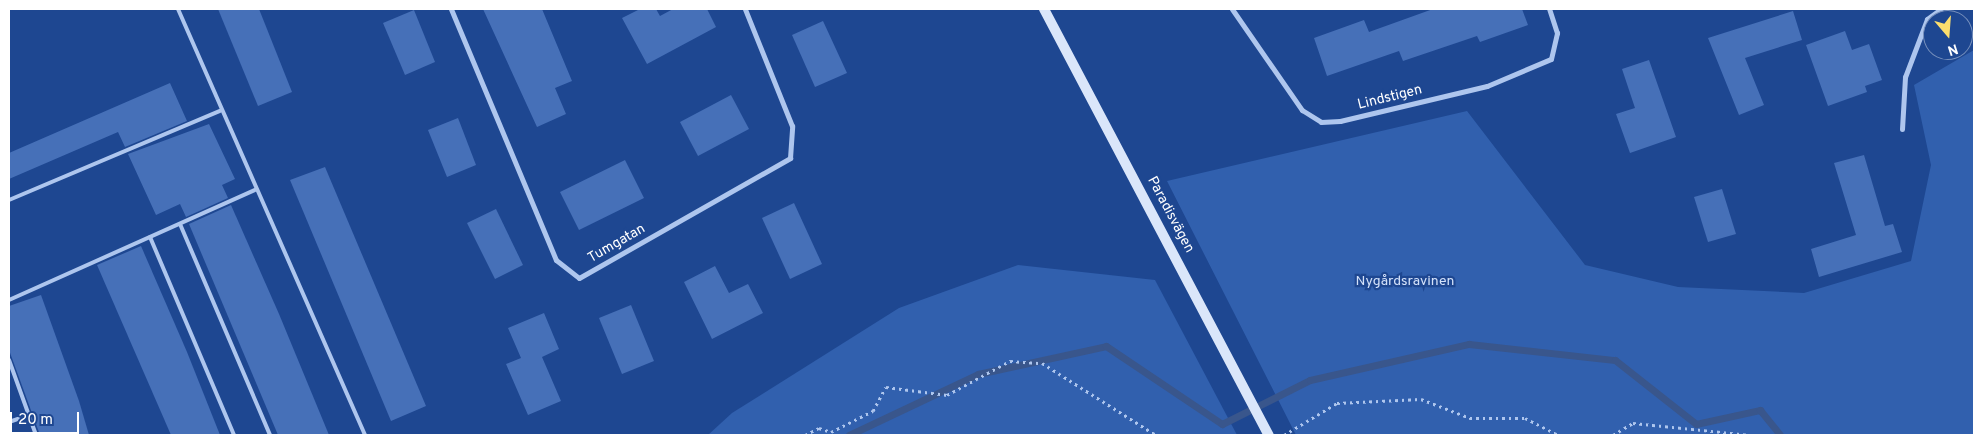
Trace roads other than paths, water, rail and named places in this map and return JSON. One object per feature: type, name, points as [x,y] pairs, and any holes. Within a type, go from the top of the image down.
[{"type":"street","name":"Tumgatan","points":[[451,9],[556,260],[579,278],[790,158],[792,126],[745,9]]},
{"type":"street","name":"Paradisvägen","points":[[1044,9],[1198,294],[1269,435]]},
{"type":"street","name":"Lindstigen","points":[[1232,9],[1302,110],[1321,122],[1340,121],[1488,86],[1551,59],[1557,33],[1549,9]]},
{"type":"street","points":[[1902,129],[1905,76],[1927,19],[1941,9]]},
{"type":"lane","points":[[178,9],[220,111],[365,435]]},
{"type":"lane","points":[[9,200],[220,111]]},
{"type":"lane","points":[[9,300],[255,190]]},
{"type":"lane","points":[[180,224],[270,435]]},
{"type":"lane","points":[[150,237],[234,435]]},
{"type":"lane","points":[[9,360],[36,435]]},
{"type":"lane","points":[[9,422],[29,415]]},
{"type":"waterway","points":[[849,435],[978,374],[1106,346],[1222,424],[1310,380],[1469,344],[1615,360],[1696,424],[1760,410],[1780,435]]},
{"type":"park label","name":"Nygårdsravinen","points":[[1405,282]]}]
